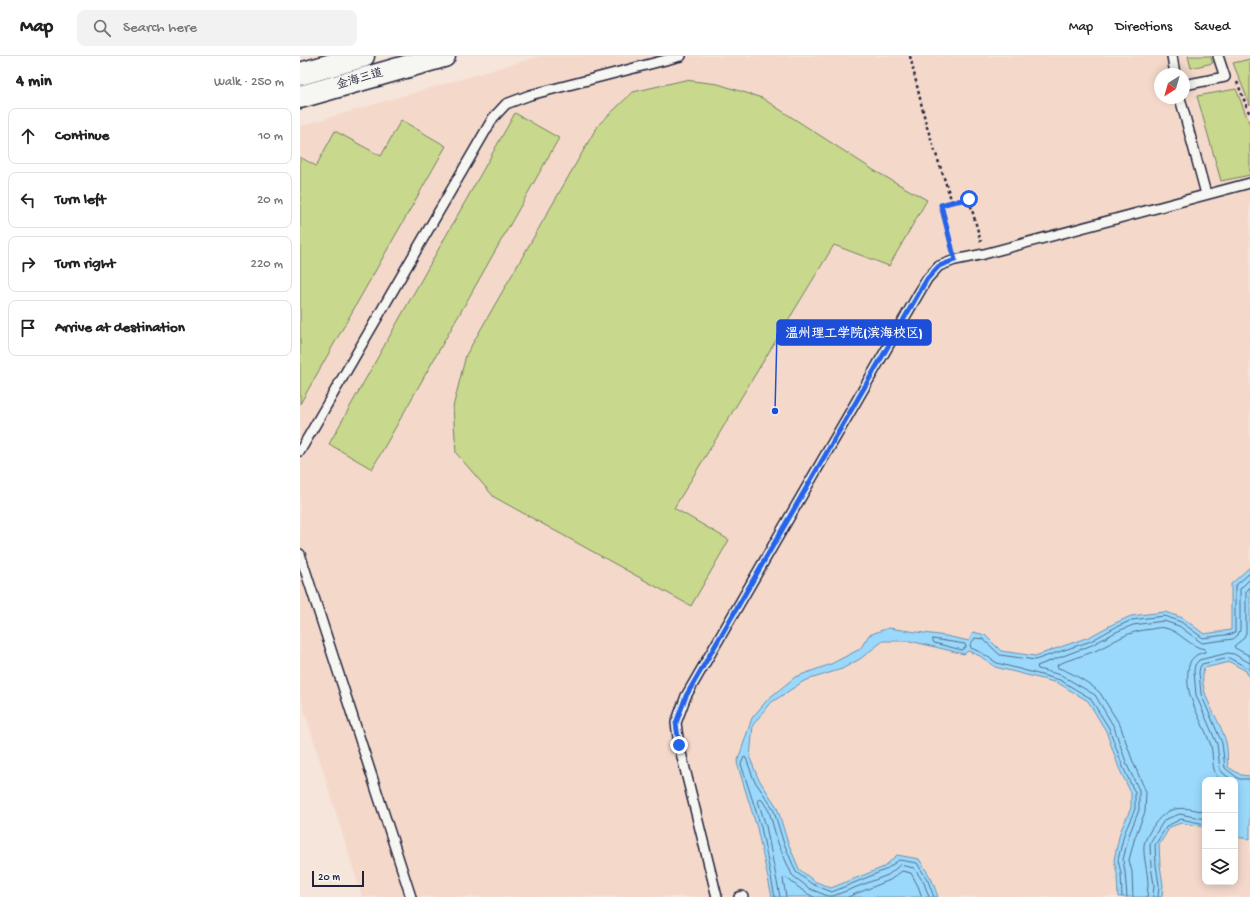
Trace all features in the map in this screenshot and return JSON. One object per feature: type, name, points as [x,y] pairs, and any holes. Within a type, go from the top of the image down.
[{"type":"main road","name":"金海三道","points":[[300,74],[363,56]]},
{"type":"main road","name":"金海三道","points":[[300,98],[444,56]]},
{"type":"lane","points":[[300,451],[493,118],[506,104],[530,95],[681,56]]},
{"type":"lane","points":[[1172,56],[1174,68]]},
{"type":"lane","points":[[1190,84],[1225,78],[1218,56]]},
{"type":"lane","points":[[1182,104],[1206,194]]},
{"type":"lane","points":[[717,897],[679,745],[676,723],[686,696],[927,279],[939,266],[955,260],[984,254],[1250,183]]},
{"type":"lane","points":[[300,554],[411,897]]},
{"type":"lane","points":[[739,897],[743,897]]},
{"type":"path","points":[[910,56],[926,124],[952,202]]},
{"type":"path","points":[[1225,78],[1234,76],[1250,115]]},
{"type":"path","points":[[955,260],[941,205],[952,202],[969,199],[984,254]]},
{"type":"shaded area","points":[[540,56],[1250,56],[1250,897],[362,897],[300,696],[300,126]]},
{"type":"green space","points":[[1188,56],[1210,56],[1213,63],[1191,68]]},
{"type":"green space","points":[[1250,59],[1250,105],[1233,63]]},
{"type":"green space","points":[[685,80],[718,84],[762,98],[875,171],[927,200],[889,266],[834,245],[674,508],[729,540],[691,606],[494,497],[456,453],[453,407],[466,355],[598,125],[633,92]]},
{"type":"green space","points":[[1236,89],[1250,125],[1250,175],[1221,181],[1197,96]]},
{"type":"green space","points":[[515,113],[559,138],[372,469],[329,444]]},
{"type":"green space","points":[[401,120],[446,146],[300,404],[300,157],[316,166],[335,131],[381,156]]},
{"type":"water","points":[[1250,567],[1250,680],[1246,671],[1230,662],[1204,668],[1203,678],[1206,697],[1226,742],[1228,767],[1241,775],[1250,776],[1250,839],[1238,837],[1238,777],[1202,777],[1202,827],[1181,823],[1170,827],[1159,845],[1163,885],[1162,897],[1118,897],[1117,873],[1114,860],[1120,832],[1131,808],[1131,793],[1119,768],[1106,731],[1088,701],[1058,683],[995,667],[980,656],[968,651],[964,654],[910,641],[883,641],[860,659],[842,669],[804,681],[769,704],[753,725],[750,758],[758,778],[777,807],[787,840],[799,869],[814,881],[831,888],[884,867],[897,855],[919,859],[932,880],[938,897],[772,897],[757,828],[737,763],[752,718],[768,699],[795,677],[831,664],[860,649],[869,635],[888,628],[946,636],[969,641],[973,632],[985,635],[1001,651],[1035,656],[1089,637],[1131,616],[1165,612],[1183,618],[1204,634],[1231,630],[1231,584]]},
{"type":"place","name":"温州理工学院(滨海校区)","points":[[775,411]]},
{"type":"route","points":[[679,745],[676,723],[686,696],[927,279],[939,266],[955,260],[941,205],[969,199]]}]
